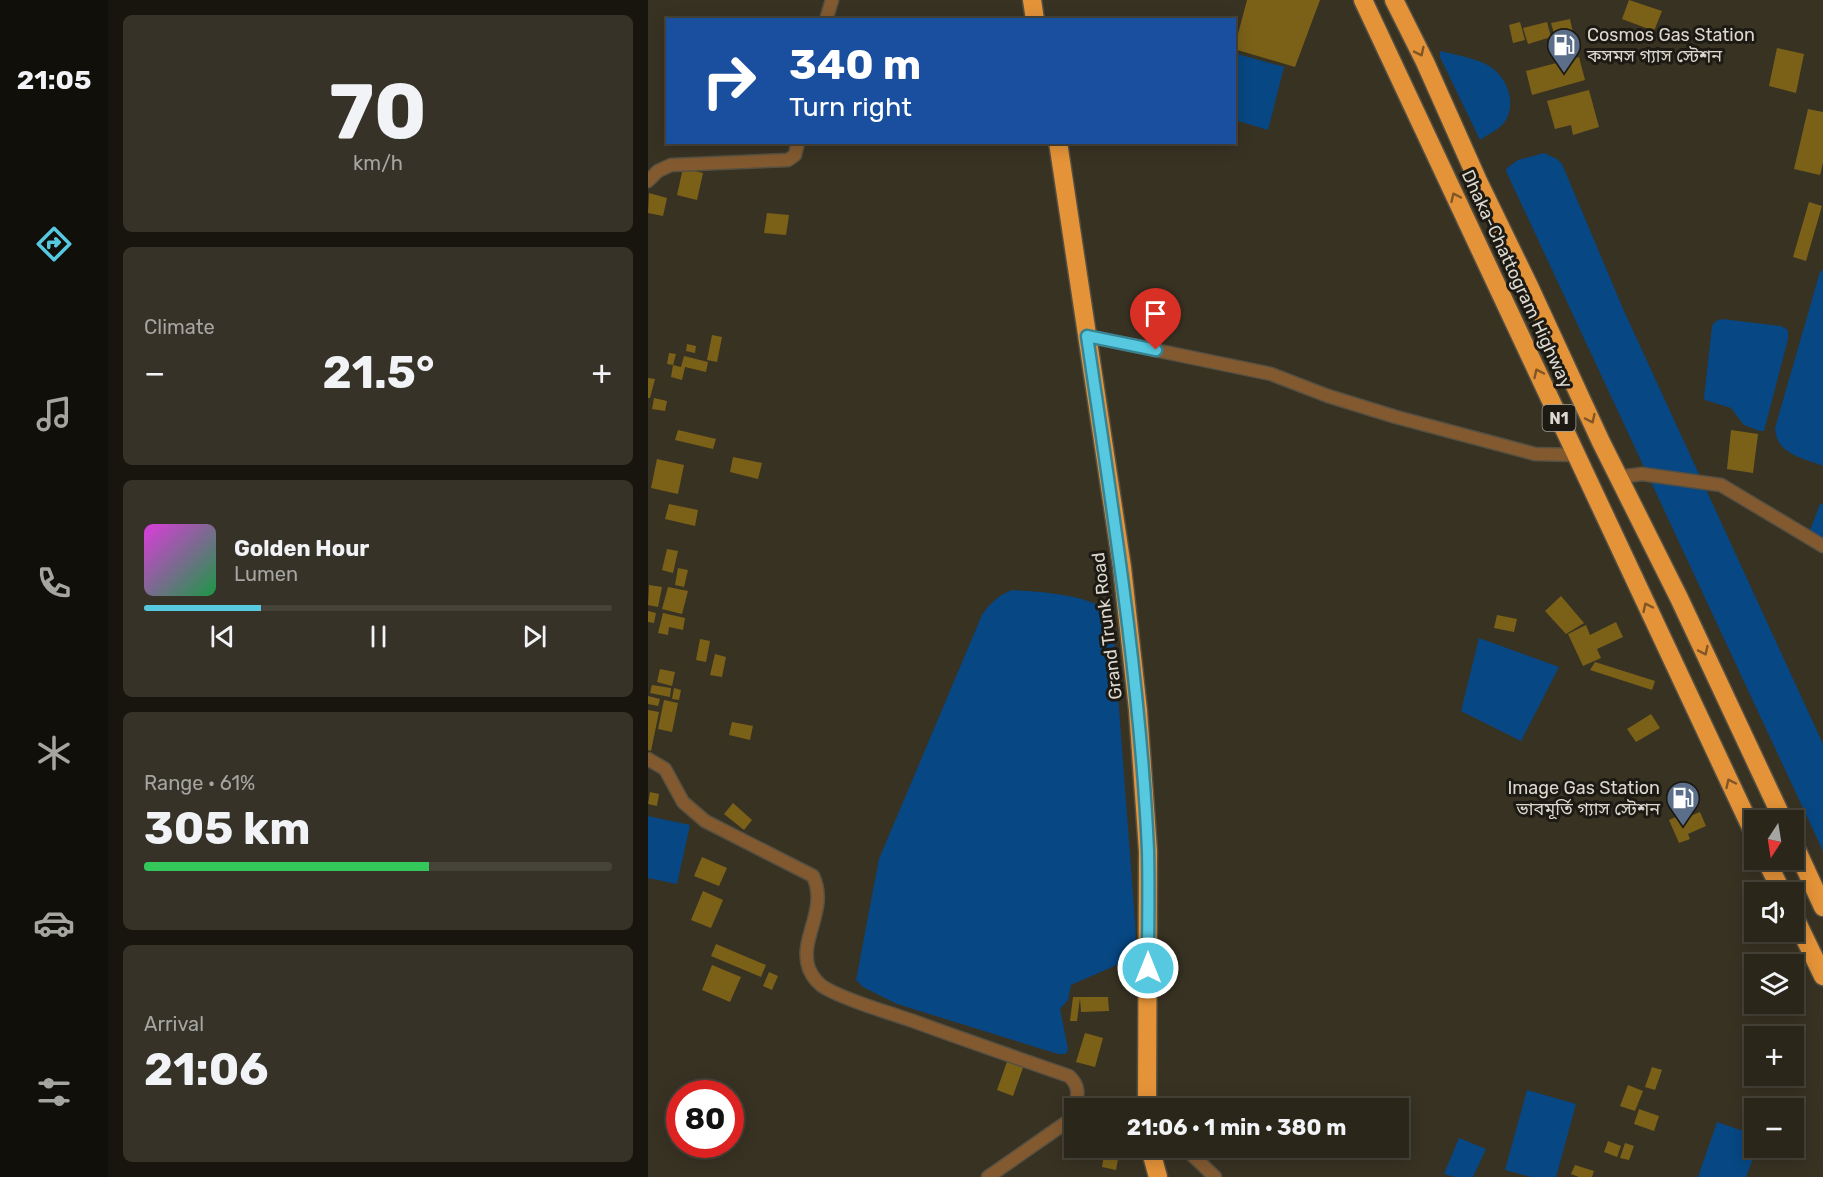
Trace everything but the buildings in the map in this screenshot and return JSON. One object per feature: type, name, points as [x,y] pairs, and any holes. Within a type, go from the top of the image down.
[{"type":"highway","points":[[1032,0],[1035,18]]},
{"type":"highway","name":"Dhaka-Chattogram Highway","points":[[1363,0],[1744,813]]},
{"type":"highway","name":"Dhaka-Chattogram Highway","points":[[1394,0],[1618,477],[1684,609],[1778,810]]},
{"type":"highway","name":"Grand Trunk Road","points":[[1058,144],[1122,567],[1138,710],[1148,851],[1147,1098]]},
{"type":"highway","points":[[1804,866],[1823,907]]},
{"type":"highway","points":[[1804,937],[1823,976]]},
{"type":"highway","points":[[1153,1158],[1158,1177]]},
{"type":"street","points":[[827,18],[832,0]]},
{"type":"street","points":[[648,181],[658,171],[670,165],[788,160],[795,154],[798,144]]},
{"type":"street","points":[[1087,336],[1271,374],[1328,396],[1385,414],[1535,454],[1576,456]]},
{"type":"street","points":[[1618,477],[1642,474],[1721,485],[1823,546]]},
{"type":"street","points":[[648,759],[665,769],[683,802],[705,821],[813,876],[819,896],[807,957],[808,967],[814,980],[826,989],[865,1004],[1069,1076],[1076,1082],[1077,1098]]},
{"type":"street","points":[[988,1177],[1064,1120]]},
{"type":"street","points":[[1195,1158],[1215,1177]]},
{"type":"water","points":[[1440,51],[1489,66],[1496,71],[1506,85],[1510,102],[1506,120],[1498,129],[1480,140],[1440,57]]},
{"type":"water","points":[[1236,54],[1284,67],[1268,130],[1236,120]]},
{"type":"water","points":[[1544,153],[1562,164],[1624,311],[1823,744],[1823,851],[1506,171],[1518,160]]},
{"type":"water","points":[[1823,270],[1823,466],[1785,449],[1780,444],[1775,428],[1820,272]]},
{"type":"water","points":[[1722,319],[1781,326],[1788,330],[1788,339],[1764,431],[1744,425],[1731,408],[1704,398],[1712,326],[1716,321]]},
{"type":"water","points":[[1820,504],[1823,504],[1823,540],[1809,533]]},
{"type":"water","points":[[1012,590],[1079,598],[1103,608],[1112,615],[1136,938],[1133,954],[1130,957],[1071,985],[1068,1000],[1060,1009],[1068,1049],[1066,1054],[1058,1054],[897,1004],[863,987],[856,980],[879,859],[982,615],[995,600]]},
{"type":"water","points":[[1479,638],[1559,667],[1521,741],[1461,711]]},
{"type":"water","points":[[648,816],[690,825],[677,884],[648,878]]},
{"type":"water","points":[[1527,1090],[1576,1104],[1556,1177],[1531,1177],[1505,1170]]},
{"type":"water","points":[[1717,1122],[1744,1131],[1744,1158],[1753,1158],[1746,1177],[1698,1177]]},
{"type":"water","points":[[1459,1138],[1486,1149],[1473,1177],[1455,1177],[1444,1174]]},
{"type":"place","name":"Cosmos Gas Station কসমস গ্যাস স্টেশন","points":[[1564,74]]},
{"type":"place","name":"Image Gas Station ভাবমূর্তি গ্যাস স্টেশন","points":[[1683,827]]},
{"type":"route","points":[[1148,968],[1148,851],[1138,710],[1122,567],[1087,336],[1156,350]]}]
